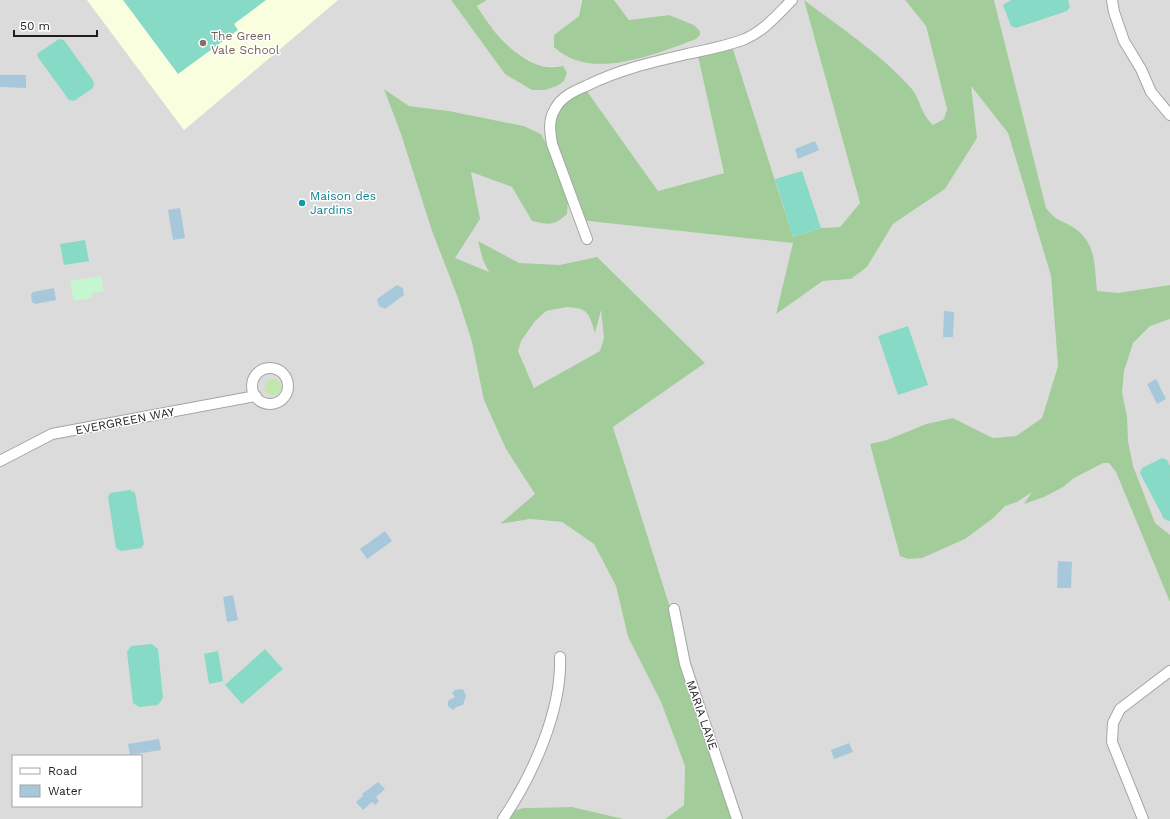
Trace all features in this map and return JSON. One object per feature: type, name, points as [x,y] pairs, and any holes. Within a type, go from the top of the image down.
[{"type":"street","points":[[587,239],[552,144],[550,131],[551,120],[558,104],[570,94],[606,76],[643,64],[714,48],[746,38],[769,22],[792,0]]},
{"type":"street","points":[[1112,0],[1114,12],[1124,41],[1142,69],[1151,92],[1170,115]]},
{"type":"street","name":"EVERGREEN WAY","points":[[0,461],[52,434],[256,396]]},
{"type":"street","name":"MARIA LANE","points":[[674,609],[686,669],[737,819]]},
{"type":"street","points":[[503,819],[531,769],[546,732],[558,691],[560,656]]},
{"type":"street","points":[[1143,819],[1112,742],[1113,723],[1120,709],[1170,671]]},
{"type":"shaded area","points":[[0,0],[87,0],[184,130],[338,0],[451,0],[505,74],[563,66],[542,67],[515,53],[490,27],[477,5],[487,0],[581,0],[579,16],[554,35],[694,25],[669,15],[629,20],[614,0],[804,0],[860,203],[840,227],[821,228],[793,237],[697,52],[724,173],[658,191],[584,87],[579,220],[794,243],[776,313],[824,281],[851,279],[867,267],[893,224],[945,189],[977,138],[970,85],[1008,133],[1051,276],[1058,366],[1042,418],[1016,436],[993,438],[953,418],[926,424],[887,440],[870,444],[1105,446],[994,0],[1170,0],[1170,819],[737,819],[613,427],[597,258],[604,338],[600,351],[534,389],[507,324],[464,304],[535,494],[501,524],[530,519],[562,522],[594,544],[616,586],[628,637],[661,702],[685,766],[684,805],[665,819],[624,819],[572,807],[524,808],[503,819],[0,819]],"holes":[[[384,89],[409,106],[449,111],[524,126],[541,134],[568,197],[532,221],[512,187],[471,172]]]},
{"type":"shaded area","name":"The Green Vale School","points":[[87,0],[338,0],[184,130]]},
{"type":"shaded area","points":[[804,0],[905,0],[926,26],[947,109],[944,119],[933,125],[925,118],[913,90],[870,50]]},
{"type":"green space","points":[[123,0],[266,0],[234,24],[238,30],[178,74]]},
{"type":"green space","points":[[451,0],[487,0],[477,6],[489,25],[504,42],[531,62],[549,67],[563,66],[567,73],[564,81],[557,86],[545,90],[532,90],[505,74]]},
{"type":"green space","points":[[582,0],[614,0],[629,20],[669,15],[694,25],[700,31],[700,35],[696,39],[662,52],[624,62],[604,64],[586,63],[569,57],[554,47],[554,35],[579,16]]},
{"type":"green space","points":[[804,0],[874,53],[900,76],[912,89],[923,112],[933,125],[944,119],[947,109],[926,26],[905,0],[994,0],[1046,208],[1055,217],[1071,226],[1086,239],[1093,254],[1097,291],[1118,293],[1170,285],[1170,319],[1150,326],[1133,343],[1124,371],[1122,392],[1127,417],[1128,441],[1133,466],[1155,523],[1170,535],[1170,602],[1116,472],[1109,463],[1103,463],[1074,478],[1063,487],[1044,497],[1024,504],[1032,492],[1017,502],[1005,506],[992,519],[965,539],[922,558],[908,559],[900,556],[870,444],[887,440],[926,424],[953,418],[993,438],[1016,436],[1042,418],[1058,366],[1051,276],[1008,133],[971,86],[977,138],[945,189],[893,224],[867,267],[851,279],[823,281],[776,314],[793,243],[579,220],[552,144],[554,110],[584,87],[658,191],[724,173],[697,52],[731,43],[793,237],[821,228],[840,227],[860,203]]},
{"type":"green space","points":[[1011,0],[1068,0],[1070,7],[1067,11],[1016,28],[1011,26],[1003,5]]},
{"type":"green space","points":[[59,39],[64,40],[94,82],[93,88],[74,101],[69,100],[37,56],[38,53]]},
{"type":"green space","points":[[384,89],[409,106],[449,111],[524,126],[541,134],[568,197],[567,214],[555,223],[551,224],[532,221],[512,187],[471,172],[480,219],[455,258],[489,272],[483,260],[478,241],[519,263],[560,265],[597,257],[705,363],[613,427],[737,819],[665,819],[684,805],[685,766],[661,702],[628,637],[616,586],[594,544],[562,522],[530,519],[500,524],[535,494],[506,449],[484,400],[472,342],[458,298],[432,231],[401,134]],"holes":[[[567,307],[580,309],[587,313],[595,333],[601,310],[604,338],[600,351],[534,388],[518,351],[521,341],[535,321],[546,311]]]},
{"type":"green space","points":[[802,171],[821,228],[793,237],[775,179]]},
{"type":"green space","points":[[85,240],[89,261],[64,265],[60,244]]},
{"type":"green space","points":[[101,276],[104,291],[91,293],[92,298],[74,301],[70,281]]},
{"type":"green space","points":[[908,326],[928,385],[898,395],[878,336]]},
{"type":"green space","points":[[270,379],[276,379],[281,384],[279,393],[276,395],[270,395],[265,390],[265,384]]},
{"type":"green space","points":[[1162,458],[1167,460],[1170,466],[1170,521],[1164,519],[1140,473],[1142,468]]},
{"type":"green space","points":[[130,490],[135,493],[144,544],[141,548],[121,551],[116,548],[108,497],[110,493]]},
{"type":"green space","points":[[152,644],[158,649],[163,698],[158,705],[139,707],[133,703],[127,652],[131,646]]},
{"type":"green space","points":[[265,649],[283,669],[242,704],[225,685]]},
{"type":"green space","points":[[218,651],[223,681],[209,684],[204,654]]},
{"type":"green space","points":[[572,807],[624,819],[503,819],[508,812],[524,808]]},
{"type":"water","points":[[0,75],[26,75],[26,88],[0,87]]},
{"type":"water","points":[[815,141],[819,150],[798,159],[795,149]]},
{"type":"water","points":[[180,208],[185,238],[173,240],[168,210]]},
{"type":"water","points":[[397,285],[403,288],[404,295],[385,309],[379,306],[377,299]]},
{"type":"water","points":[[54,288],[56,300],[35,304],[32,302],[31,295],[33,292]]},
{"type":"water","points":[[944,311],[954,312],[953,337],[943,337]]},
{"type":"water","points":[[1156,379],[1166,399],[1157,404],[1147,384]]},
{"type":"water","points":[[385,531],[392,541],[367,559],[360,549]]},
{"type":"water","points":[[1058,561],[1072,562],[1071,588],[1057,588]]},
{"type":"water","points":[[233,595],[238,620],[227,622],[223,597]]},
{"type":"water","points":[[463,689],[466,696],[463,705],[456,707],[453,710],[448,706],[448,701],[455,697],[452,693],[455,690]]},
{"type":"water","points":[[159,739],[161,750],[130,755],[128,744]]},
{"type":"water","points":[[849,743],[853,752],[834,759],[831,750]]},
{"type":"water","points":[[378,782],[385,789],[376,797],[379,801],[375,805],[372,802],[363,810],[356,802],[363,796],[362,794]]},
{"type":"place","name":"The Green Vale School","points":[[203,43]]},
{"type":"place","name":"Maison des Jardins","points":[[302,203]]}]
